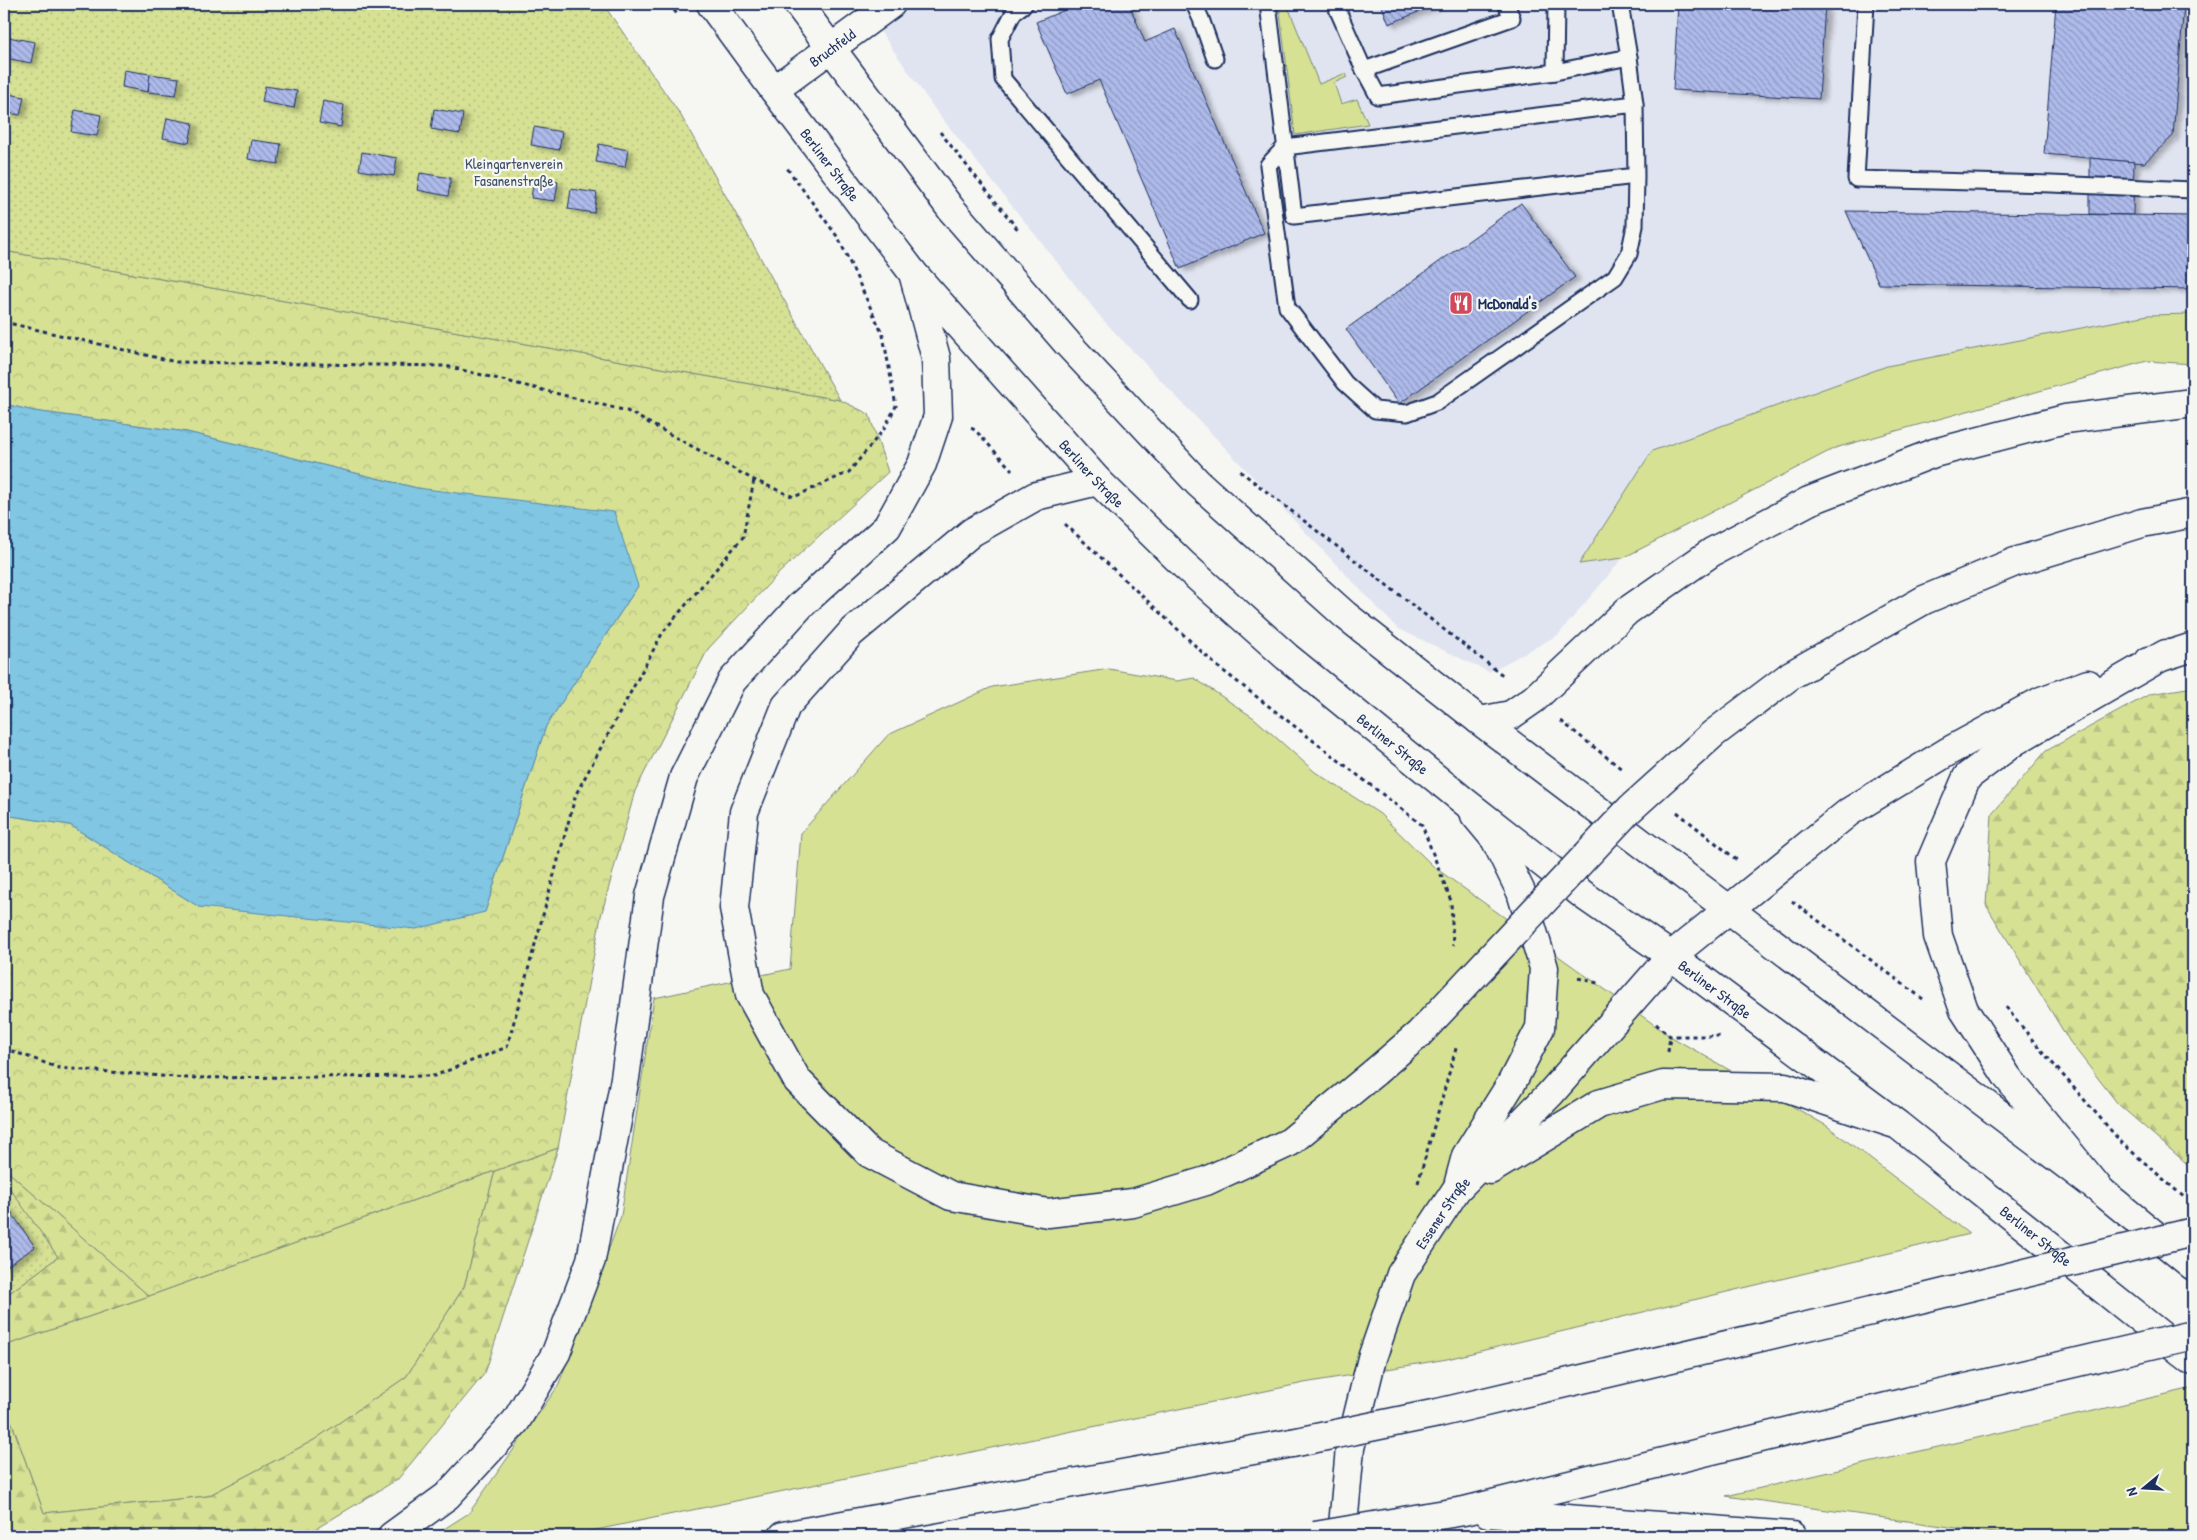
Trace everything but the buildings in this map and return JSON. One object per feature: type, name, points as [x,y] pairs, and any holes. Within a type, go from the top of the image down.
[{"type":"main road","name":"Berliner Straße","points":[[711,4],[913,273],[1098,482],[1184,564],[1287,657],[1465,802],[1586,897],[1671,956],[1898,1125],[2193,1360]]},
{"type":"main road","points":[[798,4],[951,210],[1068,344],[1198,483],[1345,615],[1480,721],[2101,1191],[2193,1266]]},
{"type":"main road","name":"Bruchfeld","points":[[774,90],[890,4]]},
{"type":"main road","points":[[392,1536],[448,1496],[510,1428],[556,1353],[591,1260],[626,1078],[650,896],[684,777],[732,680],[800,606],[887,526],[922,464],[938,416],[936,358],[913,273]]},
{"type":"main road","points":[[1480,721],[1511,715],[1534,699],[1627,611],[1712,552],[1809,501],[1934,453],[2066,419],[2193,403]]},
{"type":"main road","points":[[1098,482],[1036,496],[972,532],[851,633],[786,706],[744,812],[734,908],[750,995],[797,1080],[869,1153],[951,1196],[1048,1213],[1133,1203],[1206,1182],[1290,1142],[1419,1034],[1630,809],[1714,734],[1791,675],[1924,600],[2015,562],[2142,523],[2193,513]]},
{"type":"main road","points":[[2101,1191],[2008,1078],[1964,1010],[1938,936],[1932,861],[1967,777],[2014,741],[2166,654],[2193,647]]},
{"type":"main road","name":"Essener Straße","points":[[1343,1536],[1350,1448],[1372,1358],[1401,1274],[1456,1190],[1550,1094],[1671,956],[1849,812],[1949,751],[2042,701],[2166,654]]},
{"type":"main road","points":[[1456,1190],[1466,1156],[1511,1084],[1540,1028],[1544,968],[1521,892],[1495,839],[1465,802]]},
{"type":"main road","points":[[1456,1190],[1599,1104],[1663,1085],[1785,1087],[1898,1125]]},
{"type":"main road","points":[[784,1536],[1292,1443],[1438,1413],[1871,1311],[2193,1232]]},
{"type":"main road","points":[[1315,1536],[1464,1512],[1911,1401],[2193,1334]]},
{"type":"main road","points":[[1464,1512],[1792,1536]]},
{"type":"lane","points":[[1025,4],[1014,12],[1000,39],[1003,79],[1190,300]]},
{"type":"lane","points":[[1194,4],[1201,18],[1215,59]]},
{"type":"lane","points":[[1268,4],[1294,216],[1636,176]]},
{"type":"lane","points":[[1335,4],[1364,70],[1378,96],[1555,72],[1629,57]]},
{"type":"lane","points":[[1364,70],[1512,18],[1506,4]]},
{"type":"lane","points":[[1555,72],[1556,4]]},
{"type":"lane","points":[[1620,4],[1635,104],[1635,226],[1629,254],[1614,277],[1437,402],[1407,413],[1375,410],[1345,383],[1288,307],[1268,165],[1285,148],[1635,104]]},
{"type":"lane","points":[[1866,4],[1856,179],[2193,190]]},
{"type":"path","points":[[670,4],[681,19]]},
{"type":"path","points":[[935,126],[1022,234]]},
{"type":"path","points":[[4,322],[176,362],[446,366],[627,411],[754,480],[794,497],[849,472],[884,429],[896,406],[883,335],[839,239],[786,168]]},
{"type":"path","points":[[938,416],[975,430],[1036,496],[1217,666],[1422,826],[1451,901],[1453,950]]},
{"type":"path","points":[[1237,469],[1627,773]]},
{"type":"path","points":[[4,1048],[59,1068],[197,1078],[434,1076],[507,1047],[576,794],[663,632],[743,537],[754,480]]},
{"type":"path","points":[[1673,809],[1764,881],[1923,999],[1956,986]]},
{"type":"path","points":[[2001,1000],[2035,1044],[2121,1142],[2193,1205]]},
{"type":"path","points":[[1429,1231],[1418,1183],[1458,1043]]},
{"type":"shaded area","points":[[861,4],[2193,4],[2193,314],[2148,315],[1887,366],[1580,564],[1623,558],[1558,635],[1489,672],[1397,628],[1103,320],[934,108]]},
{"type":"green space","name":"Kleingartenverein Fasanenstraße","points":[[4,4],[603,4],[680,114],[840,400],[4,251]]},
{"type":"green space","points":[[1279,4],[1287,4],[1319,84],[1346,73],[1347,77],[1334,83],[1341,104],[1357,99],[1368,124],[1295,135]]},
{"type":"green space","points":[[4,251],[840,400],[869,414],[888,472],[778,574],[708,649],[635,791],[601,916],[558,1148],[149,1296],[4,1168],[4,815],[70,825],[199,907],[485,912],[546,726],[638,586],[417,488],[187,432],[34,411],[4,404]]},
{"type":"green space","points":[[2193,314],[2193,364],[2147,361],[1835,448],[1623,558],[1579,564],[1652,451],[1887,366],[2148,315]]},
{"type":"green space","points":[[1109,669],[1177,681],[1194,678],[1254,718],[1315,772],[1380,814],[1434,867],[1670,1036],[1827,1126],[1969,1234],[1447,1359],[1304,1383],[567,1536],[433,1536],[469,1513],[558,1386],[621,1216],[654,998],[790,969],[801,833],[888,735],[992,687]]},
{"type":"green space","points":[[2193,687],[2193,1169],[2118,1104],[2070,1042],[1986,905],[1992,814],[2046,751],[2150,694]]},
{"type":"green space","points":[[558,1148],[485,1373],[398,1479],[304,1536],[4,1536],[4,1408],[6,1407],[44,1513],[208,1496],[314,1440],[406,1377],[464,1287],[495,1171]]},
{"type":"green space","points":[[4,1168],[149,1296],[4,1346],[4,1297],[58,1257],[8,1187],[4,1191]]},
{"type":"green space","points":[[495,1171],[464,1287],[406,1377],[314,1440],[208,1496],[44,1513],[4,1401],[4,1346],[149,1296]]},
{"type":"green space","points":[[9,1187],[58,1257],[4,1297],[4,1191]]},
{"type":"green space","points":[[2193,1388],[2193,1536],[2015,1536],[1726,1496]]},
{"type":"water","points":[[4,404],[34,411],[187,432],[417,488],[614,512],[638,586],[546,726],[485,912],[416,929],[199,907],[70,825],[4,815]]},
{"type":"place","name":"McDonald's","points":[[1461,303]]}]
